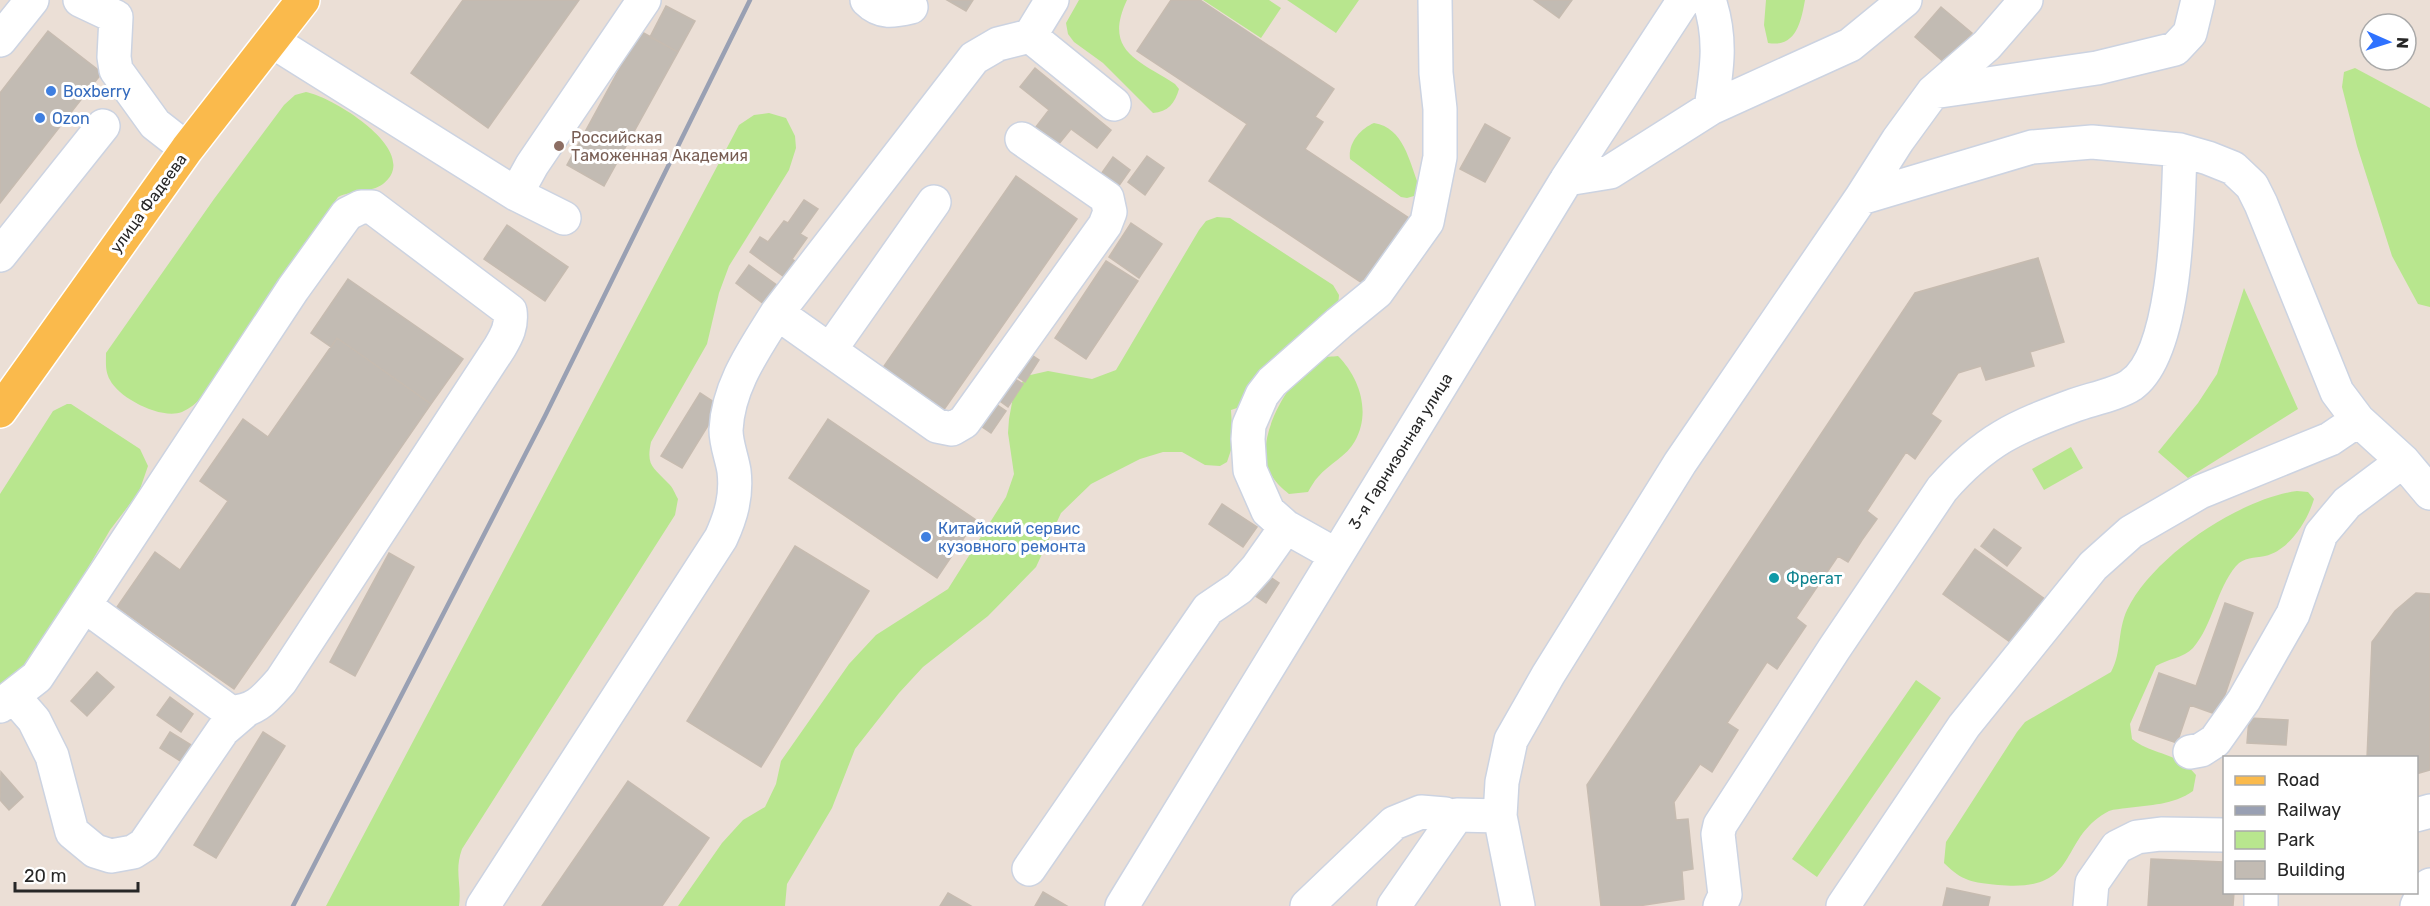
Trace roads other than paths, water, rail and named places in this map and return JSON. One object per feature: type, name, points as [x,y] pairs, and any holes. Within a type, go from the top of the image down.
[{"type":"main road","name":"улица Фадеева","points":[[0,411],[187,149],[303,0]]},
{"type":"street","points":[[0,40],[32,0]]},
{"type":"street","points":[[80,0],[122,9],[114,57],[116,70],[156,124],[187,149]]},
{"type":"street","points":[[516,194],[532,165],[644,0]]},
{"type":"street","points":[[867,0],[891,12],[911,7]]},
{"type":"street","points":[[483,906],[721,538],[733,511],[734,473],[726,433],[729,405],[738,379],[777,313],[974,58],[998,44],[1030,36],[1052,0]]},
{"type":"street","points":[[1336,555],[1286,527],[1268,511],[1250,470],[1249,425],[1262,395],[1272,382],[1377,292],[1427,222],[1440,158],[1440,109],[1436,73],[1436,0]]},
{"type":"street","name":"3-я Гарнизонная улица","points":[[1122,906],[1567,179],[1684,0]]},
{"type":"street","points":[[1709,0],[1715,16],[1719,53],[1711,108]]},
{"type":"street","points":[[1567,179],[1610,172],[1711,108],[1850,45],[1905,0]]},
{"type":"street","points":[[1518,906],[1500,816],[1502,782],[1511,740],[1548,675],[1680,464],[1898,140],[1933,92],[1987,45],[2026,0]]},
{"type":"street","points":[[1933,92],[2097,68],[2175,49],[2190,33],[2198,0]]},
{"type":"street","points":[[1030,36],[1114,104]]},
{"type":"street","points":[[273,41],[516,194],[564,218]]},
{"type":"street","points":[[0,255],[103,126]]},
{"type":"street","points":[[777,313],[937,426],[952,429],[964,422],[1105,225],[1110,212],[1107,198],[1022,139]]},
{"type":"street","points":[[1861,198],[2032,147],[2092,142],[2180,150],[2233,168],[2252,186],[2337,392],[2358,420],[2403,460],[2430,493]]},
{"type":"street","points":[[1720,906],[1725,895],[1718,834],[1720,825],[1942,489],[1963,465],[1997,438],[2031,421],[2131,385],[2151,362],[2161,336],[2176,250],[2180,150]]},
{"type":"street","points":[[830,350],[934,202]]},
{"type":"street","points":[[361,207],[372,207],[510,312],[511,321],[500,347],[281,681],[254,708],[244,712],[223,730],[144,845],[133,852],[111,856],[95,851],[72,832],[52,756],[34,720],[7,701],[37,677],[85,606],[293,289],[347,214],[361,207]]},
{"type":"street","points":[[1843,906],[1964,726],[2093,566],[2131,532],[2200,492],[2330,439],[2358,420]]},
{"type":"street","points":[[2190,752],[2201,750],[2215,741],[2244,700],[2293,614],[2321,534],[2347,503],[2403,460]]},
{"type":"street","points":[[1029,869],[1208,609],[1239,588],[1257,568],[1286,527]]},
{"type":"street","points":[[85,606],[230,712],[244,712]]},
{"type":"street","points":[[1307,906],[1394,823],[1421,812],[1445,814]]},
{"type":"street","points":[[1394,906],[1457,815],[1500,816]]},
{"type":"street","points":[[2088,898],[2117,847],[2137,837],[2161,834],[2223,835]]},
{"type":"street","points":[[2417,906],[2430,885]]},
{"type":"railway","points":[[293,906],[545,416],[750,0]]},
{"type":"place","name":"Boxberry","points":[[51,91]]},
{"type":"place","name":"Ozon","points":[[40,118]]},
{"type":"place","name":"Российская Таможенная Академия","points":[[559,146]]},
{"type":"place","name":"Китайский сервис кузовного ремонта","points":[[926,537]]},
{"type":"place","name":"Фрегат","points":[[1774,578]]}]
